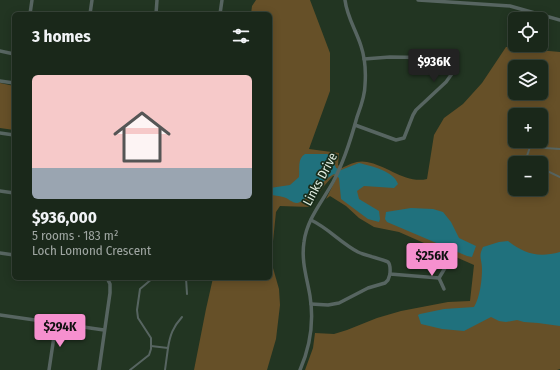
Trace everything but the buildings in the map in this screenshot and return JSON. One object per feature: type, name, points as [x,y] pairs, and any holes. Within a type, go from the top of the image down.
[{"type":"street","points":[[30,12],[32,0]]},
{"type":"street","points":[[90,12],[92,0]]},
{"type":"street","points":[[156,12],[157,0]]},
{"type":"street","points":[[220,12],[222,0]]},
{"type":"street","name":"Links Drive","points":[[300,370],[306,355],[310,336],[311,304],[304,264],[304,240],[311,220],[334,180],[340,166],[355,125],[365,86],[364,59],[361,45],[349,18],[345,0]]},
{"type":"street","points":[[418,0],[510,6],[560,20]]},
{"type":"street","points":[[0,52],[12,54]]},
{"type":"street","points":[[355,125],[396,140],[404,138],[416,110],[446,82],[456,68],[455,62],[450,58],[390,57],[364,59]]},
{"type":"street","points":[[0,82],[12,83]]},
{"type":"street","points":[[0,133],[12,135]]},
{"type":"street","points":[[0,191],[12,193]]},
{"type":"street","points":[[311,220],[323,226],[356,251],[387,262],[390,265],[390,274],[385,283],[368,288],[339,302],[328,305],[311,304]]},
{"type":"street","points":[[0,253],[12,255]]},
{"type":"street","points":[[444,289],[440,278],[445,268]]},
{"type":"street","points":[[390,274],[440,278]]},
{"type":"street","points":[[98,370],[110,293],[110,284],[108,280]]},
{"type":"street","points":[[0,315],[104,330]]},
{"type":"street","points":[[49,370],[56,323]]},
{"type":"lane","points":[[527,156],[530,147],[560,150]]},
{"type":"lane","points":[[548,171],[560,177]]},
{"type":"lane","points":[[130,370],[149,355],[151,346],[150,335],[138,318],[136,310],[140,289],[151,280]]},
{"type":"lane","points":[[186,280],[187,294]]},
{"type":"lane","points":[[165,370],[170,334],[182,317]]},
{"type":"lane","points":[[151,346],[168,348]]},
{"type":"shaded area","points":[[256,0],[310,0],[330,53],[330,91],[309,149],[339,153],[338,165],[342,168],[357,162],[367,162],[411,179],[427,179],[434,135],[444,118],[463,104],[482,83],[506,47],[508,47],[508,52],[560,52],[560,369],[305,370],[313,348],[315,333],[334,334],[401,311],[448,302],[470,301],[474,265],[399,232],[374,227],[359,218],[346,206],[330,196],[326,199],[337,177],[333,176],[323,187],[310,207],[280,206],[276,212],[272,251],[272,12],[251,12],[252,6]]},
{"type":"shaded area","points":[[0,83],[12,86],[12,130],[0,128]]},
{"type":"shaded area","points":[[272,264],[279,289],[280,305],[276,339],[267,370],[194,370],[213,280],[272,280]]},
{"type":"water","points":[[305,154],[327,154],[332,157],[336,168],[341,170],[359,163],[387,172],[396,179],[398,184],[394,188],[364,186],[357,191],[359,199],[379,211],[379,222],[368,219],[341,199],[339,178],[334,174],[300,202],[297,203],[287,198],[272,195],[272,188],[290,185],[299,177],[299,164],[302,156]]},
{"type":"water","points":[[411,208],[433,209],[443,212],[451,222],[459,238],[476,246],[472,257],[387,222],[385,219],[386,212]]},
{"type":"water","points":[[508,241],[520,249],[532,254],[545,255],[560,252],[560,326],[517,320],[506,322],[499,321],[491,317],[464,331],[442,329],[421,324],[418,315],[420,314],[444,309],[474,307],[478,298],[481,283],[482,269],[480,256],[483,247]]}]
